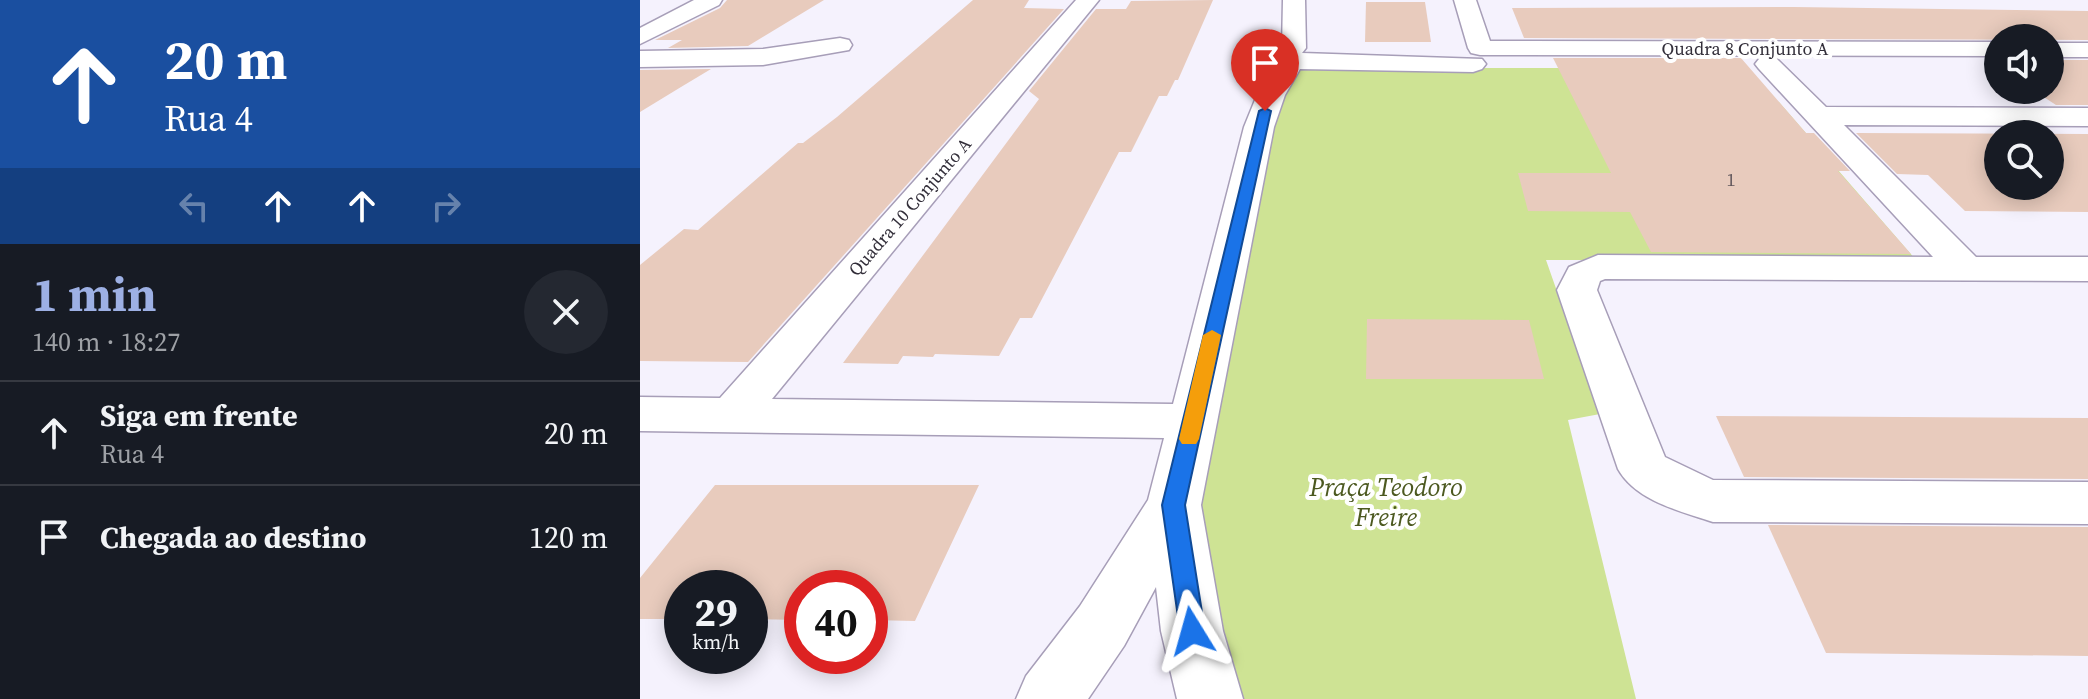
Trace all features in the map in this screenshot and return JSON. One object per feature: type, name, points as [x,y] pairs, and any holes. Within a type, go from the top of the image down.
[{"type":"street","points":[[640,37],[711,0]]},
{"type":"street","name":"Quadra 10 Conjunto A","points":[[733,414],[1088,0]]},
{"type":"street","points":[[1280,59],[1482,55],[1465,0]]},
{"type":"street","points":[[1049,699],[1102,626],[1174,505],[1259,127],[1293,4]]},
{"type":"street","points":[[640,59],[763,57],[840,45]]},
{"type":"street","name":"Quadra 8 Conjunto A","points":[[1482,55],[1955,49],[1961,59],[1984,60]]},
{"type":"street","points":[[2064,50],[2088,50]]},
{"type":"street","name":"Quadra 8 Conjunto A","points":[[1482,55],[1768,64],[1984,60]]},
{"type":"street","points":[[1768,64],[1965,268]]},
{"type":"street","points":[[2064,65],[2088,65]]},
{"type":"street","points":[[1816,116],[2080,123]]},
{"type":"street","points":[[2088,269],[1598,267],[1583,275],[1577,290],[1644,469],[1683,491],[1713,501],[2088,503]]},
{"type":"street","points":[[640,414],[1193,421]]},
{"type":"street","points":[[1174,505],[1192,631],[1210,699]]},
{"type":"green space","name":"Praça Teodoro Freire","points":[[1300,68],[1560,68],[1779,102],[1916,260],[1546,260],[1600,414],[1568,420],[1636,699],[1229,699],[1180,523],[1280,100]]},
{"type":"building","points":[[727,0],[824,0],[748,46],[668,48],[682,40],[655,40],[720,8]]},
{"type":"building","points":[[973,0],[1029,0],[1024,8],[1064,9],[748,362],[640,361],[640,265],[684,229],[698,230],[798,143],[803,143],[837,117]]},
{"type":"building","points":[[1213,0],[1178,80],[1175,80],[1167,96],[1159,96],[1131,152],[1119,152],[1032,318],[1020,318],[999,356],[935,354],[933,357],[903,356],[898,364],[843,363],[1039,99],[1029,91],[1096,9],[1126,9],[1131,1]]},
{"type":"building","points":[[1366,2],[1425,2],[1431,42],[1365,42]]},
{"type":"building","points":[[1794,7],[2088,11],[2088,40],[2064,40],[2064,24],[1984,24],[1984,40],[1524,38],[1512,8]]},
{"type":"building","points":[[1553,58],[1741,58],[1806,133],[1814,133],[1850,171],[1838,171],[1911,254],[1651,252],[1630,212],[1528,211],[1518,173],[1611,173]]},
{"type":"building","points":[[2064,60],[2088,60],[2088,105],[2056,105],[2064,104]]},
{"type":"building","points":[[711,69],[681,87],[640,112],[640,70]]},
{"type":"building","points":[[1856,133],[1984,134],[1984,200],[2064,200],[2064,134],[2088,134],[2088,212],[1965,211],[1928,175],[1897,174]]},
{"type":"building","points":[[1367,319],[1529,320],[1544,379],[1366,379]]},
{"type":"building","points":[[1716,416],[2088,418],[2088,479],[1744,477]]},
{"type":"building","points":[[715,485],[979,485],[915,621],[888,620],[888,570],[784,570],[784,620],[768,619],[768,570],[664,570],[664,619],[640,619],[640,578]]},
{"type":"building","points":[[1768,525],[2088,527],[2088,656],[1826,653]]},
{"type":"slow traffic","points":[[1189,439],[1212,335]]},
{"type":"route","points":[[1192,631],[1174,505],[1265,111]]}]
